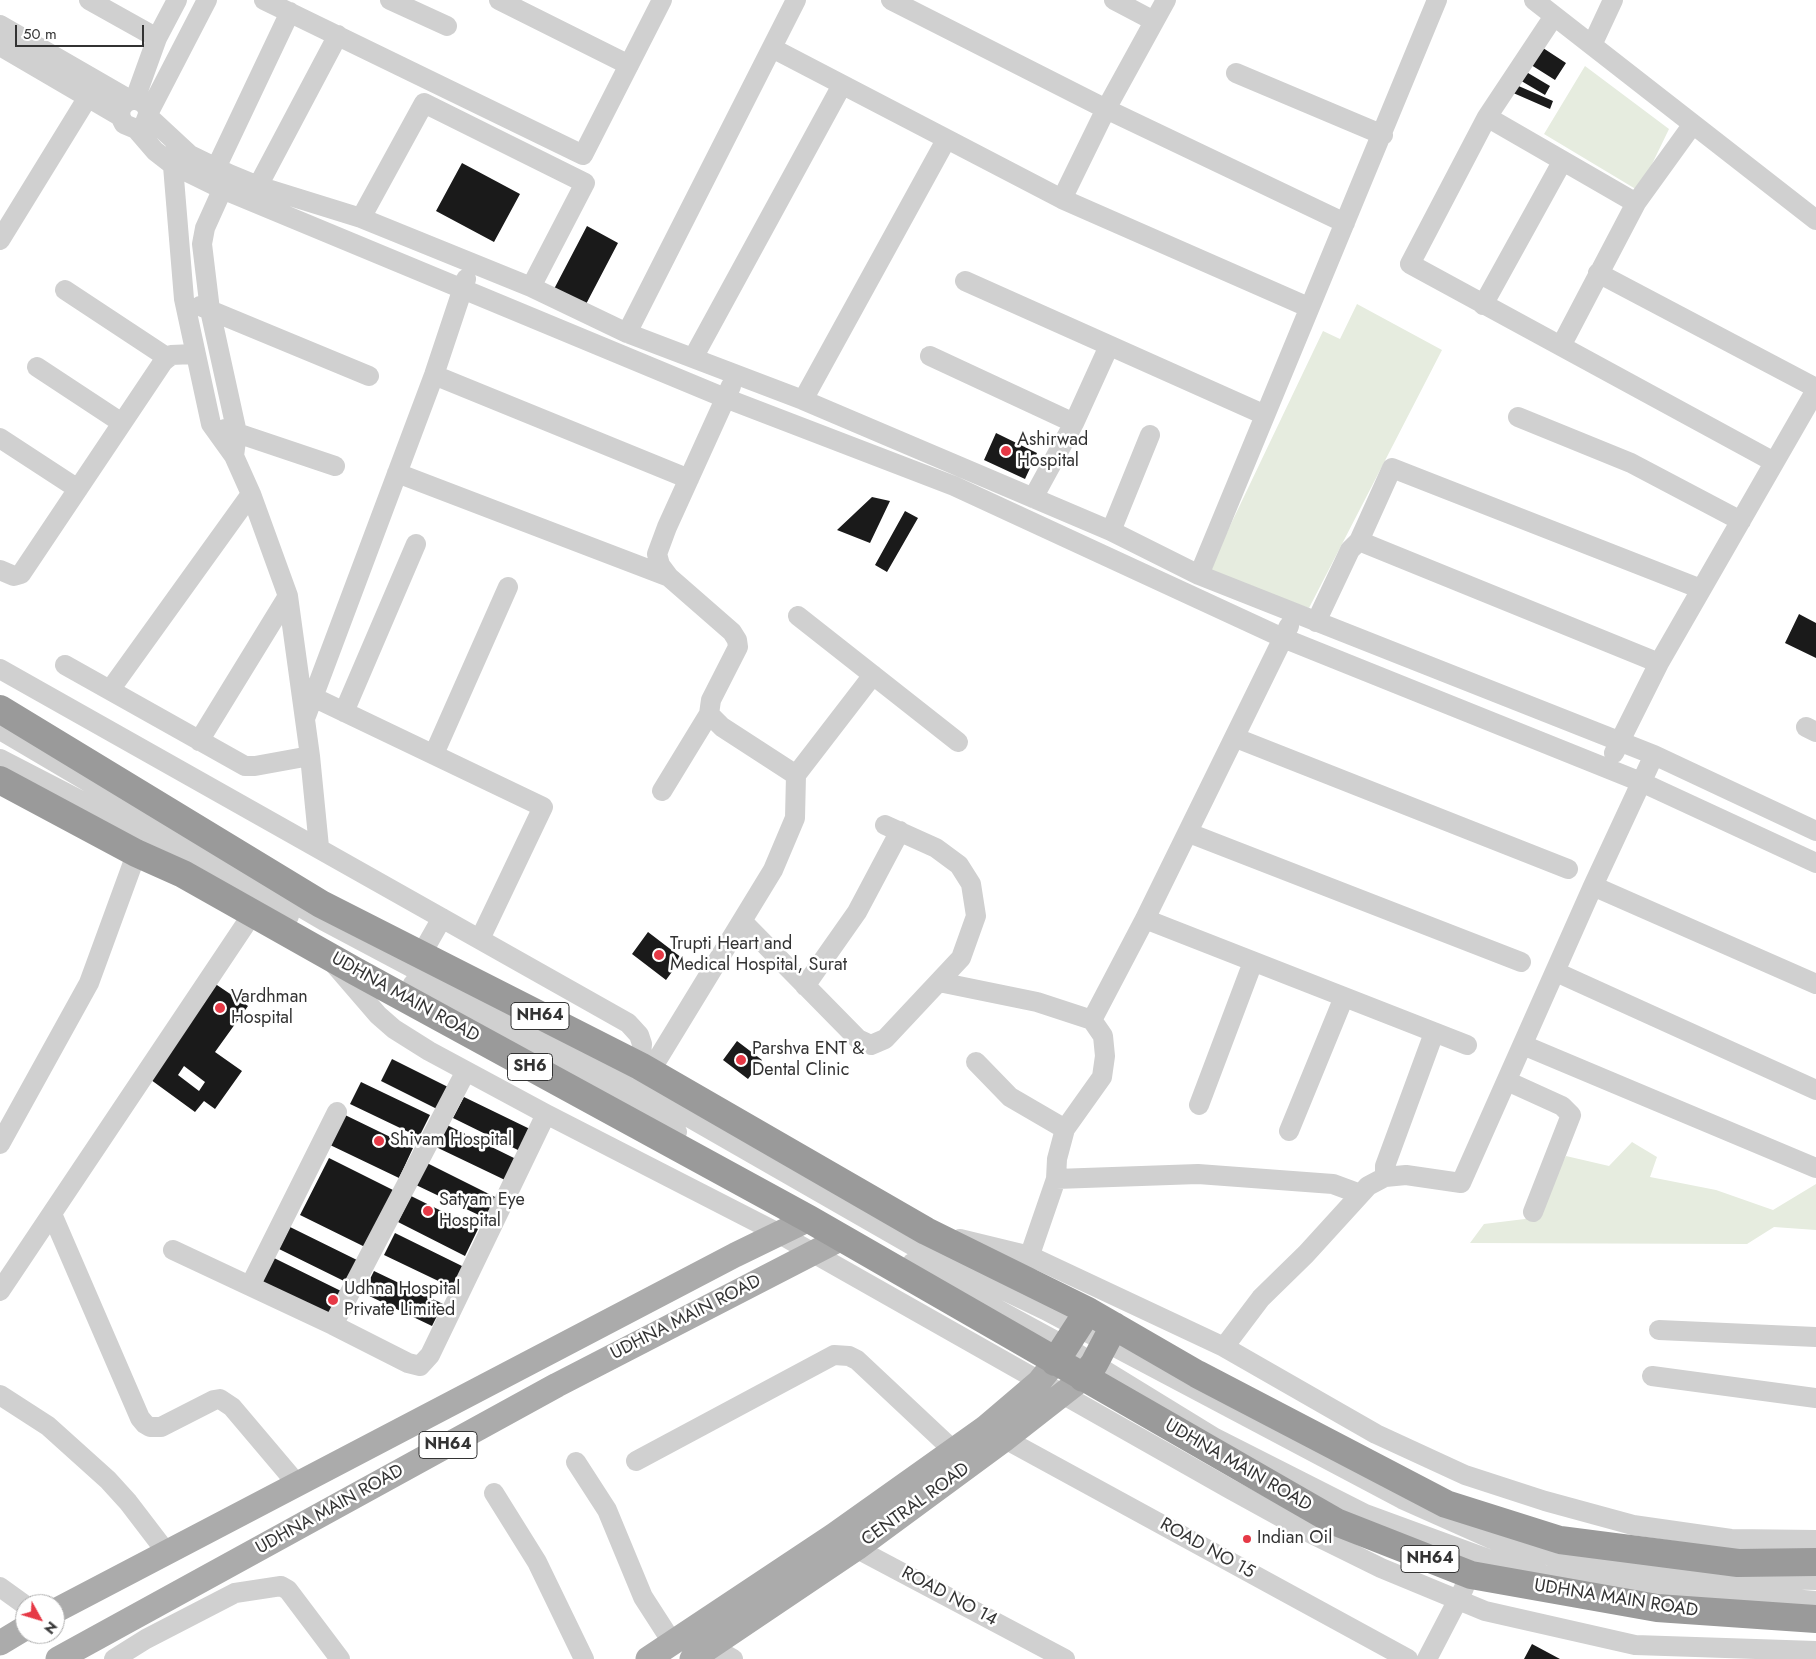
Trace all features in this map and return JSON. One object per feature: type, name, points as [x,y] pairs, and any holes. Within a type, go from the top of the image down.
[{"type":"highway","name":"NH64","points":[[0,709],[148,828],[322,904],[421,955],[636,1090],[926,1231],[1025,1267],[1065,1346],[1093,1361],[1197,1374],[1446,1504],[1560,1540],[1738,1563],[1816,1562]]},
{"type":"highway","name":"UDHNA MAIN ROAD","points":[[0,780],[148,828],[183,874],[326,955],[636,1090],[809,1219],[842,1238],[1093,1361],[1336,1522],[1471,1575],[1657,1608],[1816,1619]]},
{"type":"main road","name":"UDHNA MAIN ROAD","points":[[65,1606],[778,1233],[809,1219]]},
{"type":"main road","name":"UDHNA MAIN ROAD","points":[[58,1659],[557,1385],[842,1238]]},
{"type":"main road","name":"CENTRAL ROAD","points":[[648,1659],[694,1626],[833,1536],[985,1428],[1065,1346]]},
{"type":"main road","name":"CENTRAL ROAD","points":[[701,1654],[857,1548],[1005,1439],[1093,1361]]},
{"type":"street","points":[[89,0],[157,38]]},
{"type":"street","points":[[177,0],[157,38],[136,112],[155,151],[173,164],[258,186],[362,218],[471,262],[531,287],[627,333],[803,400],[1111,531],[1199,575],[1654,755],[1816,831]]},
{"type":"street","points":[[136,112],[207,0]]},
{"type":"street","points":[[264,0],[584,155],[662,0]]},
{"type":"street","points":[[390,0],[447,26]]},
{"type":"street","points":[[499,0],[629,65]]},
{"type":"street","points":[[627,333],[796,0]]},
{"type":"street","points":[[891,0],[1106,109],[1345,223]]},
{"type":"street","points":[[1114,0],[1154,21]]},
{"type":"street","points":[[1062,199],[1106,109],[1166,0]]},
{"type":"street","points":[[1199,575],[1308,307],[1383,135],[1437,0]]},
{"type":"street","points":[[1534,0],[1816,220]]},
{"type":"street","points":[[1592,45],[1613,0]]},
{"type":"street","points":[[234,456],[237,433],[210,310],[202,244],[205,228],[223,177],[290,12]]},
{"type":"street","points":[[1554,16],[1487,117],[1410,264],[1482,305],[1774,462]]},
{"type":"street","points":[[0,25],[136,112],[190,155],[223,177],[462,290],[725,398],[954,486],[1283,638],[1641,782],[1816,863]]},
{"type":"street","points":[[258,186],[338,35]]},
{"type":"street","points":[[0,46],[88,97],[136,112]]},
{"type":"street","points":[[772,48],[1062,199],[1308,307]]},
{"type":"street","points":[[1236,73],[1383,135]]},
{"type":"street","points":[[693,358],[842,85]]},
{"type":"street","points":[[0,240],[88,97]]},
{"type":"street","points":[[362,218],[424,103],[585,183],[531,287]]},
{"type":"street","points":[[1487,117],[1636,203]]},
{"type":"street","points":[[1561,346],[1636,203],[1693,124]]},
{"type":"street","points":[[171,140],[184,299],[194,354],[211,424],[234,456],[251,494],[288,596],[310,756],[319,847]]},
{"type":"street","points":[[803,400],[946,140]]},
{"type":"street","points":[[1482,305],[1562,162]]},
{"type":"street","points":[[305,718],[434,375],[471,262]]},
{"type":"street","points":[[1598,273],[1816,389],[1659,663],[1618,742],[1608,769]]},
{"type":"street","points":[[965,281],[1265,415]]},
{"type":"street","points":[[65,290],[168,358]]},
{"type":"street","points":[[184,299],[370,376]]},
{"type":"street","points":[[1033,498],[1074,423],[1110,346]]},
{"type":"street","points":[[0,570],[14,576],[21,574],[168,358],[179,353],[194,354]]},
{"type":"street","points":[[930,356],[1074,423]]},
{"type":"street","points":[[37,367],[122,423]]},
{"type":"street","points":[[434,375],[689,480]]},
{"type":"street","points":[[662,791],[709,714],[711,700],[738,647],[738,640],[669,578],[660,565],[657,554],[667,527],[736,375]]},
{"type":"street","points":[[1518,417],[1631,463],[1741,521]]},
{"type":"street","points":[[211,424],[335,466]]},
{"type":"street","points":[[1111,531],[1150,436]]},
{"type":"street","points":[[0,438],[78,489]]},
{"type":"street","points":[[1316,622],[1350,550],[1359,541],[1392,468],[1702,589]]},
{"type":"street","points":[[397,473],[669,578]]},
{"type":"street","points":[[110,690],[251,494]]},
{"type":"street","points":[[1359,541],[1659,663]]},
{"type":"street","points":[[344,712],[416,544]]},
{"type":"street","points":[[434,754],[508,587]]},
{"type":"street","points":[[199,741],[288,596]]},
{"type":"street","points":[[1092,1020],[1236,738],[1295,614]]},
{"type":"street","points":[[798,616],[958,742]]},
{"type":"street","points":[[65,664],[245,766],[255,766],[310,756]]},
{"type":"street","points":[[0,669],[319,847],[628,1023],[639,1035],[642,1044],[636,1090]]},
{"type":"street","points":[[636,1090],[773,870],[795,818],[796,775],[873,675]]},
{"type":"street","points":[[313,697],[543,806],[480,939]]},
{"type":"street","points":[[709,714],[722,727],[796,775]]},
{"type":"street","points":[[0,730],[148,828]]},
{"type":"street","points":[[1236,738],[1568,869]]},
{"type":"street","points":[[1224,1347],[1261,1298],[1306,1254],[1368,1186],[1385,1177],[1406,1176],[1461,1183],[1593,886],[1654,755]]},
{"type":"street","points":[[0,759],[148,828],[636,1090],[1065,1346]]},
{"type":"street","points":[[0,1144],[89,983],[148,828]]},
{"type":"street","points":[[742,921],[805,986],[846,1028],[858,1039],[871,1045],[885,1039],[961,958],[976,916],[971,884],[959,866],[936,848],[892,828],[857,912],[805,986]]},
{"type":"street","points":[[1188,833],[1521,962]]},
{"type":"street","points":[[1593,886],[1816,984]]},
{"type":"street","points":[[0,1291],[253,913]]},
{"type":"street","points":[[421,955],[442,918]]},
{"type":"street","points":[[1145,919],[1466,1045]]},
{"type":"street","points":[[326,955],[378,1015],[394,1029],[466,1071],[546,1114],[778,1233],[812,1253],[1065,1346]]},
{"type":"street","points":[[1199,1104],[1253,962]]},
{"type":"street","points":[[1556,972],[1816,1090]]},
{"type":"street","points":[[939,982],[1038,1002],[1092,1020],[1103,1036],[1105,1056],[1102,1077],[1065,1129],[1057,1159],[1056,1180],[1025,1267],[1224,1347],[1376,1434],[1465,1475],[1545,1501],[1634,1525],[1731,1539],[1816,1540]]},
{"type":"street","points":[[1289,1131],[1344,997]]},
{"type":"street","points":[[1385,1177],[1384,1166],[1434,1033]]},
{"type":"street","points":[[1523,1045],[1816,1168]]},
{"type":"street","points":[[976,1062],[1010,1097],[1065,1129]]},
{"type":"street","points":[[333,1325],[466,1071]]},
{"type":"street","points":[[1507,1081],[1562,1106],[1571,1115],[1533,1212]]},
{"type":"street","points":[[250,1286],[337,1112]]},
{"type":"street","points":[[173,1250],[333,1325],[414,1366],[420,1366],[425,1362],[546,1114]]},
{"type":"street","points":[[1056,1180],[1198,1174],[1333,1184],[1360,1194]]},
{"type":"street","points":[[52,1214],[144,1424],[150,1427],[161,1427],[214,1400],[220,1399],[232,1407],[298,1485]]},
{"type":"street","points":[[1659,1330],[1816,1337]]},
{"type":"street","points":[[636,1461],[834,1355],[849,1356],[857,1360],[953,1450]]},
{"type":"street","points":[[1093,1361],[1492,1539],[1525,1551],[1640,1572],[1693,1577],[1816,1580]]},
{"type":"street","points":[[1093,1361],[1308,1532],[1382,1568],[1485,1611],[1630,1652],[1816,1651]]},
{"type":"street","points":[[1093,1361],[1215,1438],[1365,1514],[1485,1558],[1545,1575],[1584,1581],[1816,1601]]},
{"type":"street","points":[[1652,1376],[1816,1398]]},
{"type":"street","points":[[0,1394],[48,1426],[108,1480],[128,1502],[167,1553]]},
{"type":"street","name":"ROAD NO 15","points":[[1005,1439],[1408,1659]]},
{"type":"street","points":[[576,1462],[607,1510],[643,1597],[672,1642]]},
{"type":"street","points":[[494,1493],[537,1562],[584,1659]]},
{"type":"street","name":"ROAD NO 14","points":[[833,1536],[1065,1659]]},
{"type":"street","points":[[1427,1659],[1471,1575]]},
{"type":"street","points":[[114,1659],[146,1639],[235,1593],[282,1586],[288,1590],[340,1659]]},
{"type":"street","points":[[0,1587],[15,1598]]},
{"type":"street","points":[[694,1626],[701,1654],[733,1659]]},
{"type":"shaded area","points":[[1585,66],[1669,129],[1639,191],[1544,134]]},
{"type":"shaded area","points":[[1357,304],[1442,350],[1309,608],[1208,572],[1323,331],[1340,339]]},
{"type":"shaded area","points":[[1632,1142],[1657,1157],[1650,1177],[1716,1190],[1773,1210],[1816,1184],[1816,1230],[1774,1227],[1747,1244],[1470,1243],[1484,1224],[1533,1218],[1566,1156],[1609,1166]]},
{"type":"building","points":[[1540,46],[1566,63],[1555,80],[1528,63]]},
{"type":"building","points":[[1523,70],[1550,86],[1545,95],[1518,79]]},
{"type":"building","points":[[1514,84],[1553,101],[1550,109],[1511,92]]},
{"type":"building","points":[[462,163],[520,194],[494,242],[436,211]]},
{"type":"building","points":[[587,226],[618,243],[584,308],[553,291]]},
{"type":"building","points":[[996,433],[1037,453],[1025,479],[984,460]]},
{"type":"building","points":[[872,497],[890,501],[870,543],[837,530]]},
{"type":"building","points":[[905,511],[918,518],[887,572],[875,565]]},
{"type":"building","points":[[1799,614],[1816,623],[1816,658],[1785,643]]},
{"type":"building","points":[[648,932],[682,958],[666,980],[632,954]]},
{"type":"building","points":[[214,983],[248,1006],[215,1052],[242,1071],[215,1109],[204,1101],[195,1112],[147,1077]],"holes":[[[184,1066],[205,1082],[199,1091],[178,1075]]]},
{"type":"building","points":[[737,1041],[762,1060],[748,1079],[723,1060]]},
{"type":"building","points":[[392,1059],[448,1087],[437,1109],[381,1081]]},
{"type":"building","points":[[361,1082],[430,1115],[419,1137],[350,1104]]},
{"type":"building","points":[[464,1097],[532,1130],[522,1152],[453,1118]]},
{"type":"building","points":[[343,1114],[413,1148],[399,1178],[328,1144]]},
{"type":"building","points":[[447,1125],[516,1159],[505,1180],[436,1147]]},
{"type":"building","points":[[329,1158],[395,1191],[367,1248],[300,1215]]},
{"type":"building","points":[[427,1163],[495,1197],[485,1218],[416,1185]]},
{"type":"building","points":[[411,1196],[478,1229],[465,1256],[398,1222]]},
{"type":"building","points":[[290,1227],[359,1261],[348,1283],[279,1249]]},
{"type":"building","points":[[395,1233],[464,1267],[453,1288],[384,1255]]},
{"type":"building","points":[[274,1258],[341,1291],[328,1318],[261,1284]]},
{"type":"building","points":[[374,1271],[443,1304],[432,1326],[363,1293]]},
{"type":"building","points":[[1532,1644],[1560,1659],[1524,1659]]},
{"type":"place","name":"Ashirwad Hospital","points":[[1006,451]]},
{"type":"place","name":"Trupti Heart and Medical Hospital, Surat","points":[[659,955]]},
{"type":"place","name":"Vardhman Hospital","points":[[220,1008]]},
{"type":"place","name":"Parshva ENT & Dental Clinic","points":[[741,1060]]},
{"type":"place","name":"Shivam Hospital","points":[[379,1141]]},
{"type":"place","name":"Satyam Eye Hospital","points":[[428,1211]]},
{"type":"place","name":"Udhna Hospital Private Limited","points":[[333,1300]]},
{"type":"place","name":"Indian Oil","points":[[1247,1539]]}]
